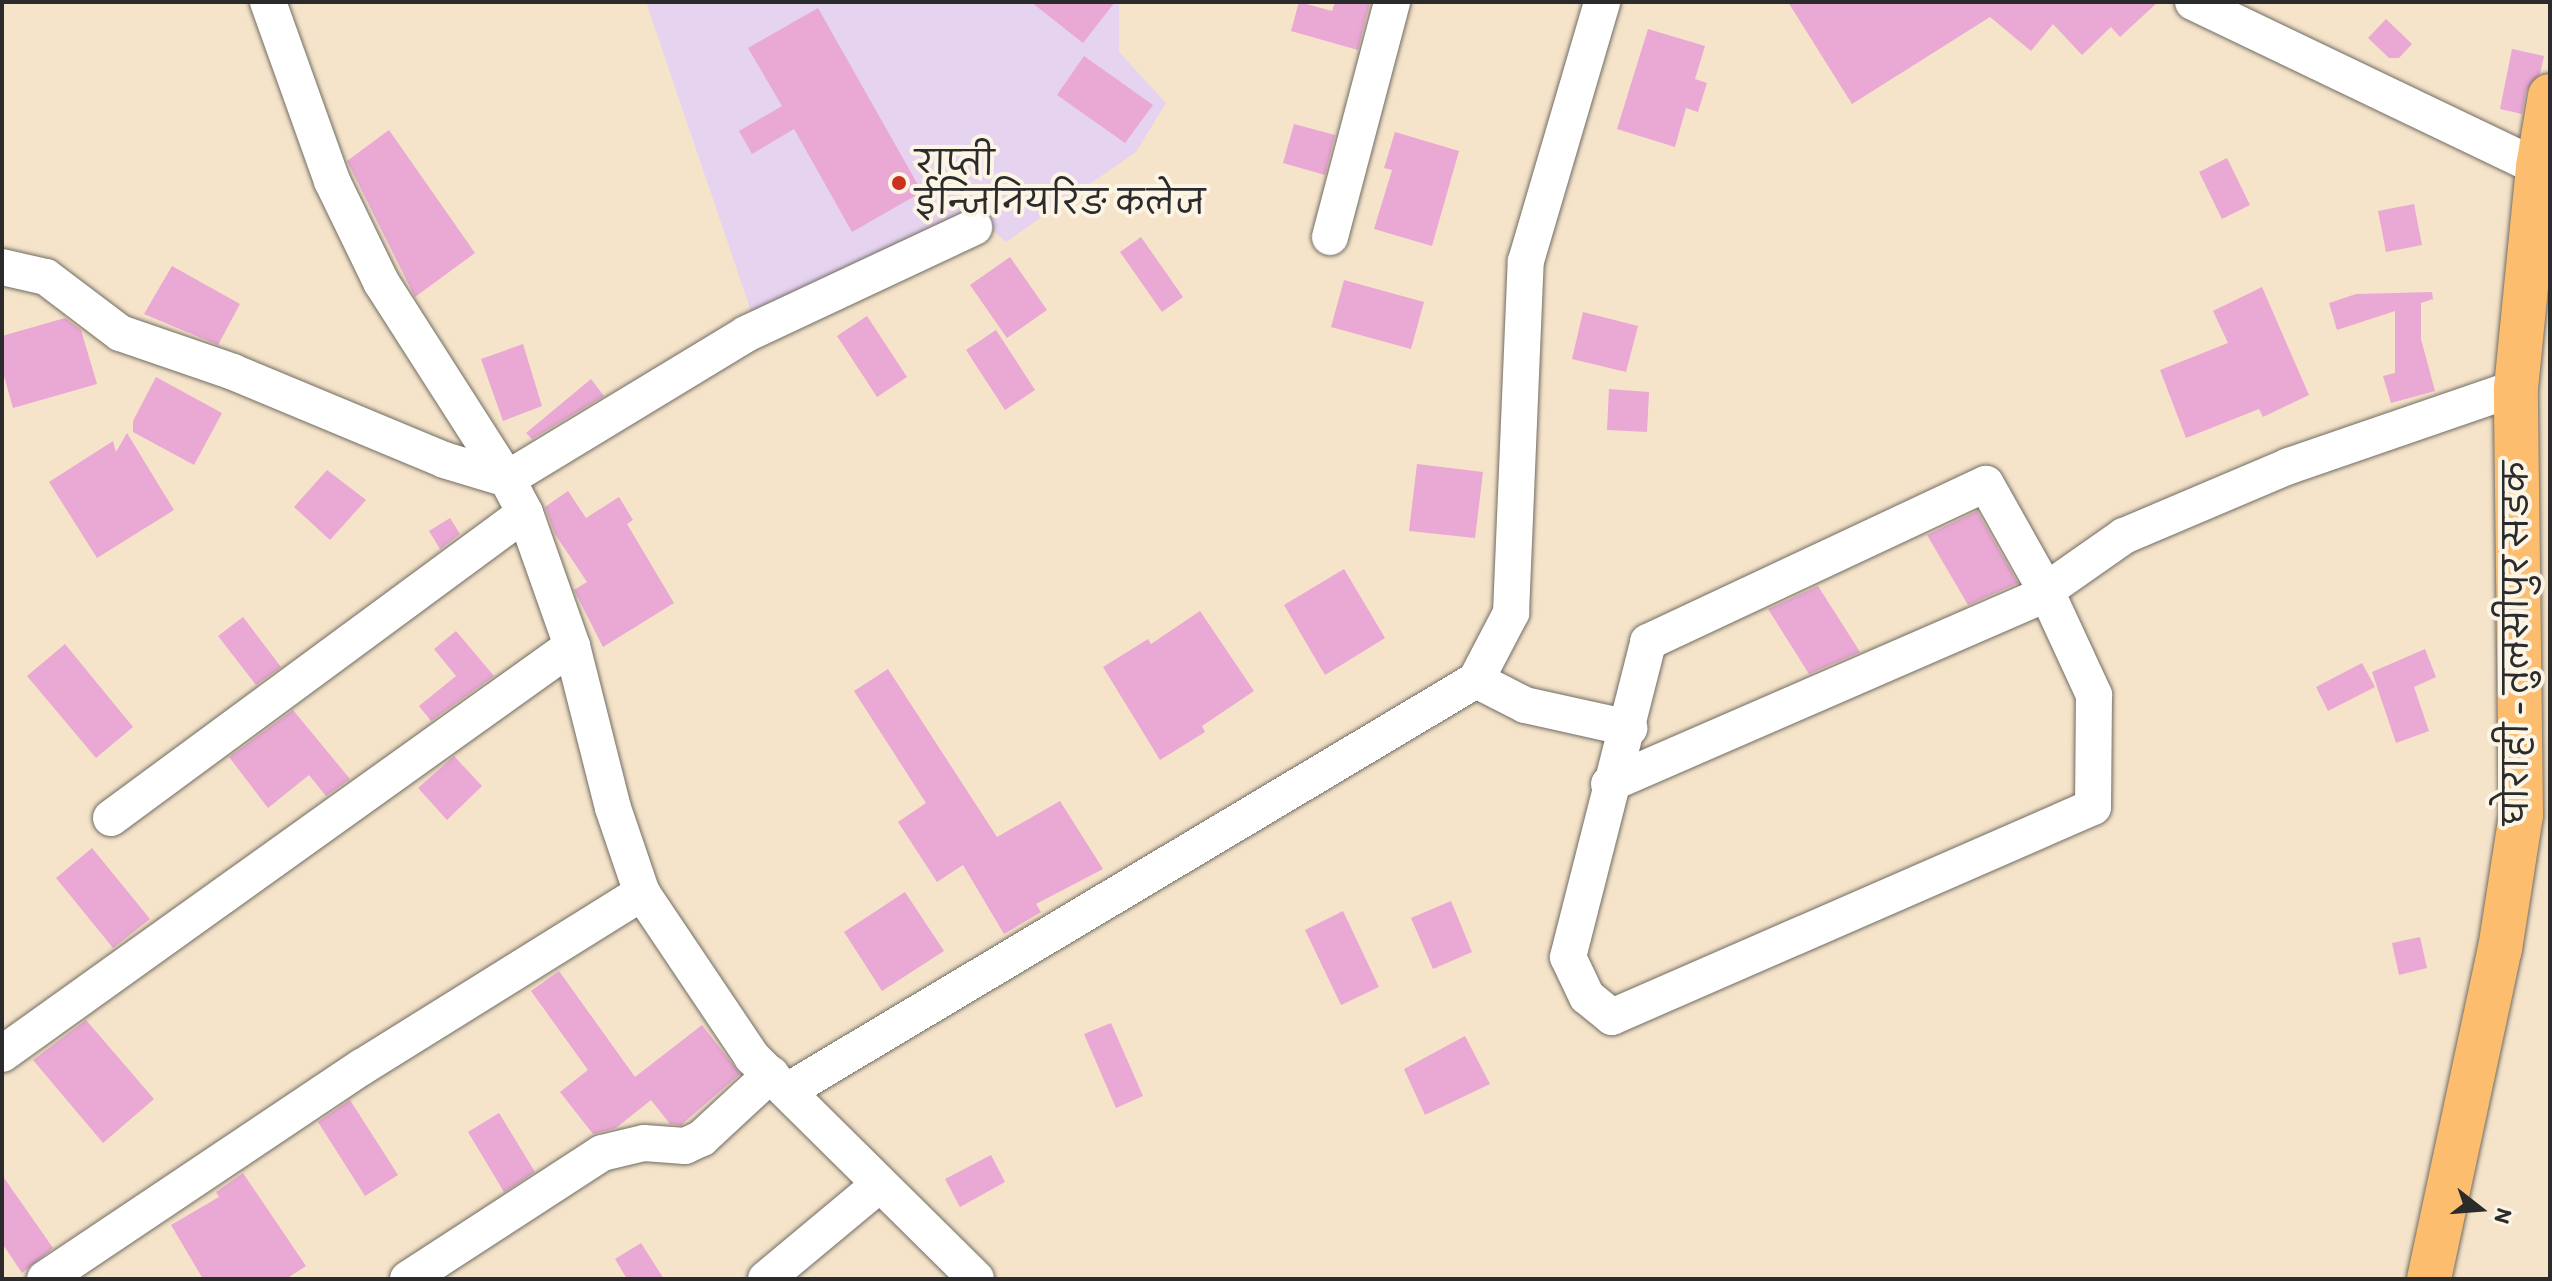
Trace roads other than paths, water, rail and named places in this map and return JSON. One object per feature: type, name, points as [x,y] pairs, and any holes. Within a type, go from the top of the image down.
[{"type":"main road","name":"घोराही - तुलसीपुर सडक","points":[[2429,1279],[2500,949],[2521,815],[2516,388],[2538,167],[2550,96]]},
{"type":"street","points":[[268,2],[332,181],[381,282],[507,479],[525,513],[572,646],[613,808],[642,893],[752,1057],[780,1082],[820,1128],[976,1279]]},
{"type":"street","points":[[1330,237],[1392,2]]},
{"type":"street","points":[[408,1279],[602,1153],[644,1143],[685,1146],[702,1138],[780,1082],[863,1041],[1476,680],[1511,613],[1526,261],[1602,2]]},
{"type":"street","points":[[2193,2],[2538,167]]},
{"type":"street","points":[[2,267],[46,277],[120,333],[233,372],[444,460],[507,479],[746,334],[974,227]]},
{"type":"street","points":[[1609,784],[2046,591],[2137,530],[2289,466],[2516,388]]},
{"type":"street","points":[[1986,484],[2046,591],[2094,695],[2093,807],[1612,1017],[1587,997],[1568,957],[1601,840],[1609,784],[1629,728],[1648,642],[1986,484]]},
{"type":"street","points":[[111,818],[525,513]]},
{"type":"street","points":[[2,1054],[572,646]]},
{"type":"street","points":[[1476,680],[1525,705],[1629,728]]},
{"type":"street","points":[[45,1279],[362,1067],[642,893]]},
{"type":"street","points":[[766,1279],[879,1185]]},
{"type":"place","name":"राप्ती ईन्जिनियरिङ कलेज","points":[[899,183]]}]
